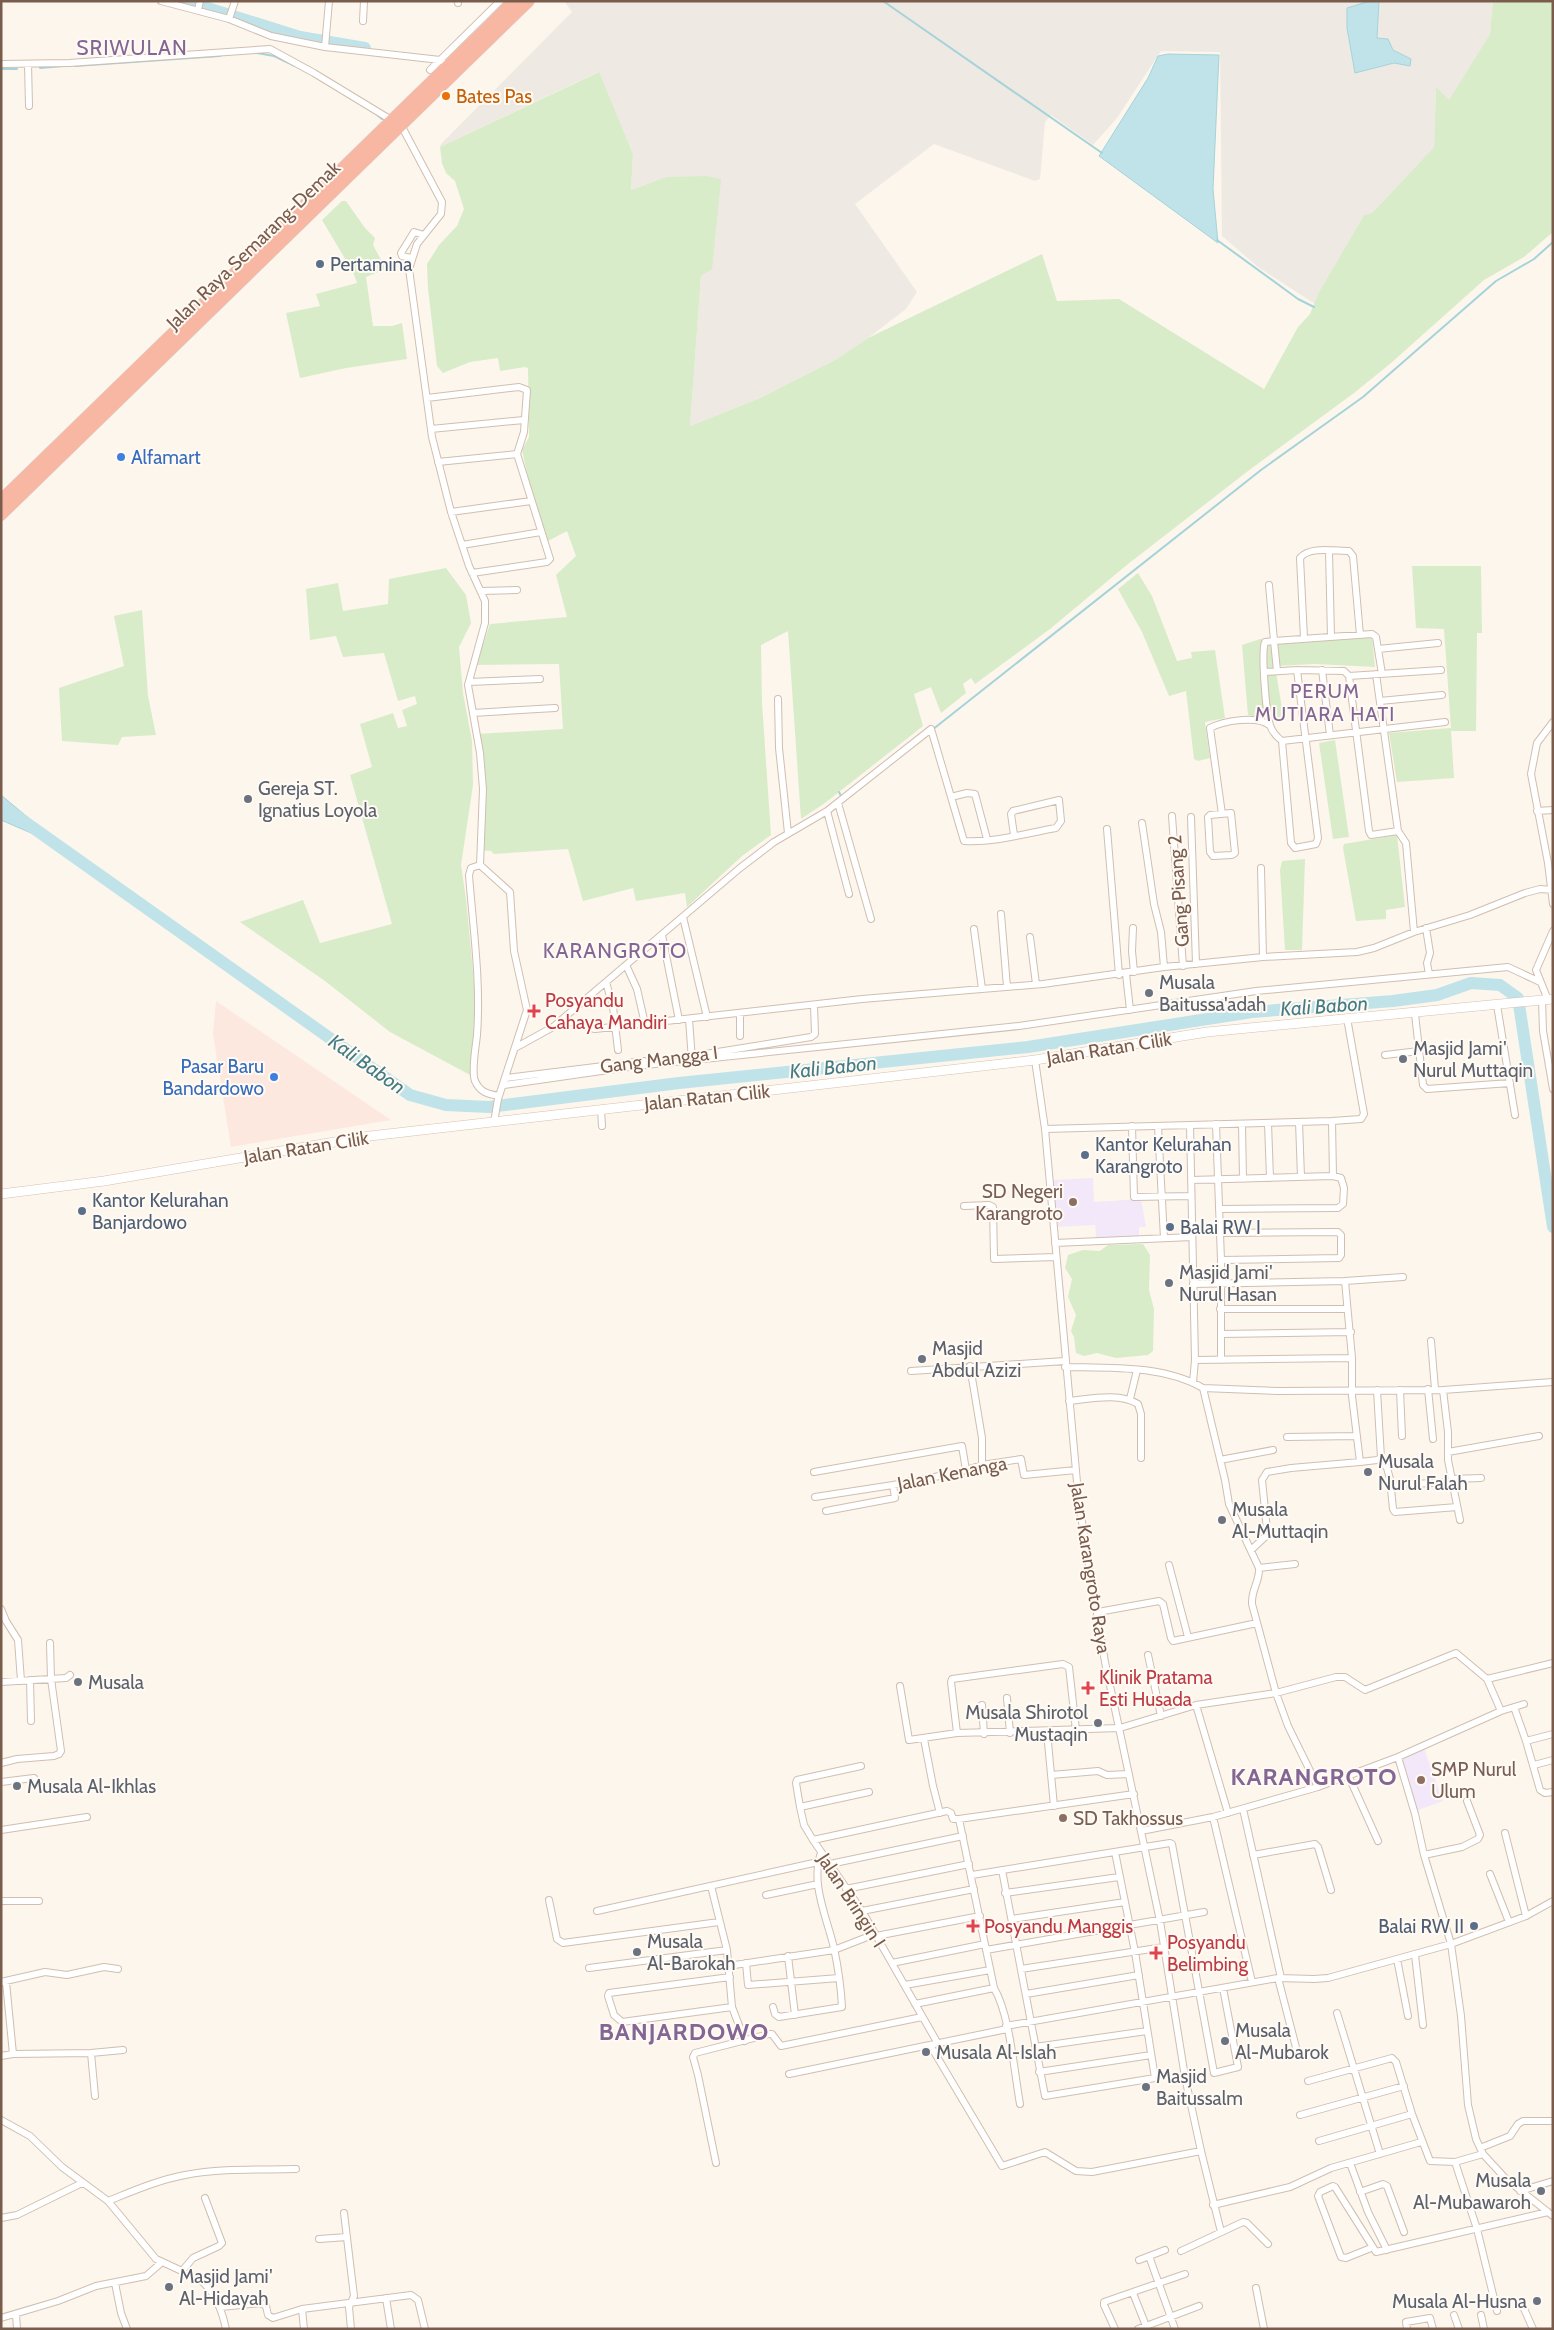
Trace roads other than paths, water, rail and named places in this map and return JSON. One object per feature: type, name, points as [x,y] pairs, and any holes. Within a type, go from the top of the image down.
[{"type":"highway","name":"Jalan Raya Semarang-Demak","points":[[1,500],[397,123],[433,73],[444,62],[481,41],[514,1]]},
{"type":"highway","name":"Jalan Raya Semarang-Demak","points":[[1,516],[481,41],[529,1]]},
{"type":"street","points":[[230,15],[235,1]]},
{"type":"street","points":[[326,43],[329,1]]},
{"type":"street","points":[[363,21],[364,1]]},
{"type":"street","points":[[165,2],[199,5],[230,15],[271,36],[444,62],[500,1]]},
{"type":"street","points":[[270,50],[271,36]]},
{"type":"street","points":[[1,64],[270,50],[314,73],[397,123],[442,202],[440,214],[424,235],[411,258],[409,269],[431,429],[438,462],[462,545],[485,601],[486,623],[469,682],[480,753],[483,789],[480,865]]},
{"type":"street","points":[[418,59],[433,73]]},
{"type":"street","points":[[28,64],[29,106]]},
{"type":"street","points":[[411,258],[402,256],[401,253],[414,232],[424,235]]},
{"type":"street","points":[[427,398],[525,388],[528,393],[524,432],[517,454],[550,561],[472,572]]},
{"type":"street","points":[[431,429],[524,420]]},
{"type":"street","points":[[438,462],[517,454]]},
{"type":"street","points":[[451,512],[531,501]]},
{"type":"street","points":[[462,545],[541,532]]},
{"type":"street","points":[[1329,551],[1331,637]]},
{"type":"street","points":[[1304,638],[1300,558],[1306,552],[1349,551],[1353,556],[1360,635]]},
{"type":"street","points":[[1269,585],[1277,671]]},
{"type":"street","points":[[481,591],[517,590]]},
{"type":"street","points":[[1269,725],[1264,672],[1264,643],[1304,638],[1375,635],[1378,649],[1383,728],[1398,831],[1406,843],[1414,932]]},
{"type":"street","points":[[1378,649],[1438,643]]},
{"type":"street","points":[[1222,814],[1210,728],[1254,719],[1265,721],[1282,741],[1291,843],[1294,848],[1316,844],[1318,838],[1297,670]]},
{"type":"street","points":[[1264,672],[1322,670],[1345,672],[1349,676],[1370,833],[1398,831]]},
{"type":"street","points":[[1322,670],[1330,735]]},
{"type":"street","points":[[1349,676],[1441,670]]},
{"type":"street","points":[[469,682],[540,679]]},
{"type":"street","points":[[1380,702],[1442,695]]},
{"type":"street","points":[[778,699],[779,748],[787,828]]},
{"type":"street","points":[[473,713],[555,708]]},
{"type":"street","points":[[1282,741],[1446,722]]},
{"type":"street","points":[[1553,722],[1537,743],[1531,774],[1553,904]]},
{"type":"street","points":[[515,1048],[544,1034],[563,1019],[787,828],[827,811],[932,728],[964,841],[987,840],[1014,835],[1059,826],[1061,820],[1059,800],[1013,811],[1011,814],[1014,835]]},
{"type":"street","points":[[951,797],[967,793],[975,794],[987,840]]},
{"type":"street","points":[[841,800],[872,919]]},
{"type":"street","points":[[1537,811],[1553,810]]},
{"type":"street","points":[[827,811],[849,894]]},
{"type":"street","points":[[1222,814],[1232,815],[1236,850],[1232,855],[1213,856],[1210,852],[1208,817],[1210,815],[1222,814]]},
{"type":"street","name":"Gang Pisang 2","points":[[1172,816],[1183,966]]},
{"type":"street","points":[[1192,817],[1196,964]]},
{"type":"street","points":[[1142,823],[1154,904],[1161,932],[1164,967]]},
{"type":"street","points":[[1107,829],[1118,974]]},
{"type":"street","points":[[480,865],[506,888],[512,899],[514,950],[527,1010],[505,1081],[498,1097],[494,1119]]},
{"type":"street","points":[[480,865],[471,868],[469,875],[478,967],[478,1029],[474,1078],[479,1088],[484,1092],[498,1097]]},
{"type":"street","points":[[1261,868],[1263,957]]},
{"type":"street","points":[[563,1019],[590,1028],[616,1027],[814,1005],[1036,984],[1126,974],[1164,967],[1263,957],[1358,952],[1470,915],[1525,893],[1540,889],[1552,890]]},
{"type":"street","points":[[1001,914],[1007,987]]},
{"type":"street","points":[[683,917],[707,1018]]},
{"type":"street","points":[[1133,928],[1132,951],[1134,972]]},
{"type":"street","points":[[1426,928],[1430,953],[1427,963],[1429,974]]},
{"type":"street","points":[[974,929],[982,989]]},
{"type":"street","points":[[1553,931],[1536,966],[1545,1000],[1543,1031],[1553,1089]]},
{"type":"street","points":[[662,935],[679,1020]]},
{"type":"street","points":[[1030,937],[1036,984]]},
{"type":"street","points":[[626,965],[637,989],[645,1024]]},
{"type":"street","points":[[689,1019],[691,1058],[1019,1026],[1256,991],[1429,974],[1508,968],[1540,982]]},
{"type":"street","points":[[1126,974],[1130,1010]]},
{"type":"street","points":[[606,982],[616,1027],[618,1050]]},
{"type":"street","name":"Jalan Ratan Cilik","points":[[1,1194],[104,1181],[370,1136],[494,1119],[601,1110],[1035,1060],[1207,1032],[1347,1018],[1415,1014],[1545,1000]]},
{"type":"street","name":"Gang Mangga I","points":[[505,1081],[691,1058],[812,1037],[815,1034],[814,1005]]},
{"type":"street","points":[[1501,1005],[1515,1115]]},
{"type":"street","points":[[740,1014],[740,1036]]},
{"type":"street","points":[[1415,1014],[1422,1085],[1427,1089],[1510,1083]]},
{"type":"street","points":[[1044,1129],[1361,1119],[1364,1114],[1347,1018]]},
{"type":"street","points":[[1385,1056],[1419,1051]]},
{"type":"street","name":"Jalan Karangroto Raya","points":[[1035,1060],[1044,1129],[1079,1504],[1105,1662],[1160,1921],[1185,2077],[1200,2151],[1221,2232]]},
{"type":"street","points":[[601,1110],[602,1123]]},
{"type":"street","points":[[1332,1121],[1333,1176]]},
{"type":"street","points":[[1300,1122],[1301,1177]]},
{"type":"street","points":[[1268,1123],[1270,1178]]},
{"type":"street","points":[[1216,1124],[1221,1260],[1221,1360]]},
{"type":"street","points":[[1242,1124],[1243,1178]]},
{"type":"street","points":[[1190,1125],[1195,1360],[1193,1383]]},
{"type":"street","points":[[1132,1126],[1134,1197],[1191,1196]]},
{"type":"street","points":[[1158,1126],[1164,1238]]},
{"type":"street","points":[[1191,1180],[1333,1176],[1341,1178],[1344,1188],[1343,1204],[1338,1208],[1219,1209]]},
{"type":"street","points":[[964,1206],[989,1205],[993,1207],[994,1259],[1056,1257]]},
{"type":"street","points":[[1220,1233],[1340,1233],[1340,1257],[1221,1260]]},
{"type":"street","points":[[1055,1243],[1192,1237]]},
{"type":"street","points":[[1193,1284],[1345,1282],[1402,1277]]},
{"type":"street","points":[[1345,1282],[1352,1358],[1352,1391],[1360,1462]]},
{"type":"street","points":[[1220,1309],[1347,1308]]},
{"type":"street","points":[[1221,1334],[1350,1332]]},
{"type":"street","points":[[1431,1341],[1436,1389]]},
{"type":"street","points":[[1195,1360],[1352,1358]]},
{"type":"street","points":[[911,1371],[970,1366],[1065,1364],[1137,1370],[1193,1383],[1203,1388],[1278,1392],[1443,1390],[1553,1382]]},
{"type":"street","points":[[970,1366],[982,1438],[982,1465]]},
{"type":"street","points":[[1130,1399],[1137,1370]]},
{"type":"street","points":[[1203,1388],[1229,1504],[1259,1568],[1259,1578],[1252,1599],[1276,1693],[1288,1726],[1318,1787]]},
{"type":"street","points":[[1428,1389],[1432,1439]]},
{"type":"street","points":[[1377,1390],[1380,1459],[1387,1468],[1392,1486],[1392,1507],[1395,1512],[1457,1507]]},
{"type":"street","points":[[1400,1390],[1402,1436]]},
{"type":"street","points":[[1443,1390],[1448,1432],[1448,1452],[1460,1520]]},
{"type":"street","points":[[1069,1401],[1102,1398],[1130,1399],[1138,1404],[1141,1409],[1141,1458]]},
{"type":"street","points":[[1287,1437],[1357,1436]]},
{"type":"street","points":[[1448,1452],[1538,1436]]},
{"type":"street","points":[[814,1472],[962,1446],[966,1470]]},
{"type":"street","points":[[1220,1460],[1273,1450]]},
{"type":"street","name":"Jalan Kenanga","points":[[816,1497],[893,1485],[982,1465],[1021,1459],[1026,1475],[1076,1470]]},
{"type":"street","points":[[1251,1550],[1266,1536],[1262,1480],[1267,1472],[1380,1459]]},
{"type":"street","points":[[1392,1486],[1396,1484],[1481,1478]]},
{"type":"street","points":[[826,1511],[895,1498],[893,1485]]},
{"type":"street","points":[[1259,1568],[1295,1564]]},
{"type":"street","points":[[1169,1565],[1188,1637]]},
{"type":"street","points":[[1098,1612],[1159,1601],[1163,1604],[1172,1640],[1257,1623]]},
{"type":"street","points":[[1,1609],[18,1640],[21,1681]]},
{"type":"street","points":[[1,1763],[59,1754],[61,1746],[51,1680],[50,1643]]},
{"type":"street","points":[[900,1686],[910,1740],[957,1733],[984,1734],[1120,1728],[1196,1705],[1276,1693],[1328,1679],[1345,1677],[1365,1690],[1456,1653],[1487,1679],[1501,1711]]},
{"type":"street","points":[[1148,1655],[1161,1716]]},
{"type":"street","points":[[1487,1679],[1553,1663]]},
{"type":"street","points":[[957,1733],[952,1679],[1064,1664],[1069,1667],[1076,1730]]},
{"type":"street","points":[[1,1682],[51,1680],[66,1678],[70,1675]]},
{"type":"street","points":[[30,1680],[31,1721]]},
{"type":"street","points":[[1007,1698],[1010,1733]]},
{"type":"street","points":[[1141,1831],[1228,1813],[1349,1777],[1501,1711],[1524,1704]]},
{"type":"street","points":[[982,1705],[984,1734]]},
{"type":"street","points":[[1196,1705],[1228,1813]]},
{"type":"street","points":[[1514,1707],[1540,1790],[1545,1793],[1553,1792]]},
{"type":"street","points":[[1048,1732],[1054,1806]]},
{"type":"street","points":[[1526,1741],[1553,1734]]},
{"type":"street","points":[[924,1739],[940,1813]]},
{"type":"street","points":[[1398,1757],[1451,1944],[1461,2016],[1468,2105],[1481,2151],[1520,2191],[1550,2214]]},
{"type":"street","points":[[1534,1766],[1553,1760]]},
{"type":"street","points":[[812,1840],[804,1825],[797,1780],[861,1766]]},
{"type":"street","points":[[1052,1775],[1098,1770],[1107,1774],[1129,1774]]},
{"type":"street","points":[[1349,1777],[1378,1841]]},
{"type":"street","points":[[1,1782],[34,1778]]},
{"type":"street","points":[[800,1807],[869,1792]]},
{"type":"street","points":[[1020,2104],[1006,2027],[998,1994],[994,1988],[959,1819],[1134,1794]]},
{"type":"street","points":[[1424,1854],[1462,1847],[1478,1839],[1480,1835],[1467,1801]]},
{"type":"street","points":[[1242,1809],[1298,2055]]},
{"type":"street","name":"Jalan Bringin I","points":[[959,1819],[953,1818],[949,1811],[812,1840],[862,1911],[874,1936],[905,1985],[933,2043],[1002,2166],[1046,2152],[1076,2172],[1092,2172],[1200,2151]]},
{"type":"street","points":[[1,1830],[87,1817]]},
{"type":"street","points":[[1212,1817],[1252,1982]]},
{"type":"street","points":[[1505,1833],[1526,1916]]},
{"type":"street","points":[[830,1864],[963,1836]]},
{"type":"street","points":[[972,1875],[1168,1843],[1172,1844],[1214,2073],[1238,2067],[1223,1988]]},
{"type":"street","points":[[1253,1855],[1315,1844],[1318,1847],[1331,1890]]},
{"type":"street","points":[[1002,1870],[1045,2096],[1155,2078],[1135,1952],[1119,1876],[1116,1852]]},
{"type":"street","points":[[773,2007],[776,2016],[795,2015],[841,2007],[839,1978],[834,1950],[816,1870],[821,1854]]},
{"type":"street","points":[[597,1911],[818,1862]]},
{"type":"street","points":[[846,1889],[969,1864]]},
{"type":"street","points":[[1490,1874],[1508,1922]]},
{"type":"street","points":[[1006,1893],[1119,1876]]},
{"type":"street","points":[[766,1895],[818,1884]]},
{"type":"street","points":[[711,1886],[726,1950],[732,2007],[745,2041]]},
{"type":"street","points":[[862,1911],[974,1889]]},
{"type":"street","points":[[549,1900],[557,1938],[563,1943],[719,1922]]},
{"type":"street","points":[[1,1901],[39,1901]]},
{"type":"street","points":[[789,2074],[1031,2022],[1252,1982],[1279,1978],[1328,1978],[1451,1944],[1526,1916],[1553,1901]]},
{"type":"street","points":[[1012,1919],[1125,1902]]},
{"type":"street","points":[[892,1963],[1160,1921],[1204,1912]]},
{"type":"street","points":[[728,1966],[834,1950],[874,1936],[980,1916]]},
{"type":"street","points":[[1021,1969],[1164,1947]]},
{"type":"street","points":[[589,1968],[726,1950]]},
{"type":"street","points":[[1415,1955],[1423,2025]]},
{"type":"street","points":[[788,1956],[795,2015]]},
{"type":"street","points":[[1397,1959],[1408,2016]]},
{"type":"street","points":[[746,1963],[748,1985],[839,1978]]},
{"type":"street","points":[[13,2054],[4,1982],[46,1972],[67,1975],[104,1967],[118,1969]]},
{"type":"street","points":[[905,1985],[990,1970]]},
{"type":"street","points":[[1026,1994],[1139,1976]]},
{"type":"street","points":[[730,1977],[609,1993],[608,1996],[614,2015],[622,2022],[732,2007]]},
{"type":"street","points":[[915,2004],[994,1988]]},
{"type":"street","points":[[1337,2013],[1380,2154]]},
{"type":"street","points":[[716,2163],[693,2055],[698,2052],[772,2034],[781,2046],[920,2018]]},
{"type":"street","points":[[1036,2047],[1147,2031]]},
{"type":"street","points":[[1,2056],[123,2050]]},
{"type":"street","points":[[91,2053],[95,2096]]},
{"type":"street","points":[[1039,2072],[1151,2055]]},
{"type":"street","points":[[1308,2081],[1392,2058],[1396,2062],[1412,2114],[1430,2161],[1455,2162],[1481,2151],[1510,2136],[1518,2124],[1523,2121],[1553,2121]]},
{"type":"street","points":[[1300,2115],[1404,2086]]},
{"type":"street","points":[[1319,2141],[1412,2114]]},
{"type":"street","points":[[1,2120],[30,2136],[62,2167],[82,2183],[96,2190],[108,2201],[161,2263],[205,2283],[221,2307],[226,2329]]},
{"type":"street","points":[[1214,2205],[1290,2187],[1331,2168],[1422,2142]]},
{"type":"street","points":[[1455,2162],[1477,2229],[1497,2311]]},
{"type":"street","points":[[1350,2163],[1360,2192],[1387,2250]]},
{"type":"street","points":[[108,2201],[163,2180],[186,2175],[219,2170],[296,2169]]},
{"type":"street","points":[[1520,2191],[1553,2181]]},
{"type":"street","points":[[1,2218],[17,2214],[82,2183]]},
{"type":"street","points":[[1360,2192],[1383,2184],[1387,2186],[1404,2232]]},
{"type":"street","points":[[1371,2248],[1346,2258],[1341,2257],[1318,2196],[1320,2192],[1333,2186],[1335,2187],[1371,2248],[1376,2252],[1550,2214]]},
{"type":"street","points":[[182,2271],[193,2258],[220,2246],[222,2243],[205,2198]]},
{"type":"street","points":[[344,2213],[354,2296],[353,2302],[349,2307],[352,2329]]},
{"type":"street","points":[[1181,2251],[1245,2222],[1268,2244]]},
{"type":"street","points":[[318,2239],[347,2237]]},
{"type":"street","points":[[1139,2260],[1165,2250]]},
{"type":"street","points":[[1149,2256],[1175,2329]]},
{"type":"street","points":[[1,2318],[96,2286],[146,2276],[151,2274],[161,2263]]},
{"type":"street","points":[[1116,2329],[1104,2303],[1185,2274]]},
{"type":"street","points":[[115,2283],[121,2313],[127,2329]]},
{"type":"street","points":[[1256,2288],[1264,2329]]},
{"type":"street","points":[[1133,2293],[1146,2326]]},
{"type":"street","points":[[221,2307],[261,2303],[266,2306],[268,2315],[273,2318],[302,2309],[411,2295],[416,2297],[424,2329]]},
{"type":"street","points":[[386,2298],[391,2329]]},
{"type":"street","points":[[1521,2302],[1533,2329]]},
{"type":"street","points":[[1138,2329],[1198,2306]]},
{"type":"street","points":[[302,2309],[304,2329]]},
{"type":"street","points":[[16,2314],[17,2329]]},
{"type":"street","points":[[1454,2315],[1459,2329]]},
{"type":"street","points":[[1481,2315],[1484,2329]]},
{"type":"street","points":[[1406,2325],[1430,2318],[1433,2329]]},
{"type":"water","points":[[1370,1],[1379,1],[1377,38],[1388,39],[1393,50],[1411,59],[1410,66],[1394,63],[1355,73],[1347,28],[1347,8]]},
{"type":"water","points":[[1168,54],[1219,55],[1213,189],[1218,243],[1099,156],[1148,78],[1158,56]]},
{"type":"water","points":[[1,795],[37,825],[31,833],[1,820]]},
{"type":"waterway","points":[[185,1],[300,37],[365,48]]},
{"type":"waterway","points":[[883,1],[1102,153]]},
{"type":"waterway","points":[[257,53],[274,56],[295,66]]},
{"type":"waterway","points":[[75,66],[220,56]]},
{"type":"waterway","points":[[40,68],[63,66]]},
{"type":"waterway","points":[[1,69],[17,69]]},
{"type":"waterway","points":[[376,114],[382,119]]},
{"type":"waterway","points":[[1217,240],[1298,299],[1314,307]]},
{"type":"waterway","points":[[932,730],[1261,470],[1363,397],[1496,281],[1534,259],[1553,242]]},
{"type":"waterway","points":[[839,792],[842,798]]},
{"type":"waterway","name":"Kali Babon","points":[[1,805],[410,1095],[446,1105],[489,1107],[679,1083],[1028,1047],[1252,1012],[1393,1001],[1437,995],[1471,983],[1500,985],[1518,998],[1553,1227]]},
{"type":"place","name":"Bates Pas","points":[[446,96]]},
{"type":"place","name":"Pertamina","points":[[320,264]]},
{"type":"place","name":"Alfamart","points":[[121,457]]},
{"type":"place","name":"Gereja ST. Ignatius Loyola","points":[[248,799]]},
{"type":"place","name":"Musala Baitussa'adah","points":[[1149,993]]},
{"type":"place","name":"Posyandu Cahaya Mandiri","points":[[534,1011]]},
{"type":"place","name":"Masjid Jami' Nurul Muttaqin","points":[[1403,1059]]},
{"type":"place","name":"Pasar Baru Bandardowo","points":[[274,1077]]},
{"type":"place","name":"Kantor Kelurahan Karangroto","points":[[1085,1155]]},
{"type":"place","name":"SD Negeri Karangroto","points":[[1073,1202]]},
{"type":"place","name":"Kantor Kelurahan Banjardowo","points":[[82,1211]]},
{"type":"place","name":"Balai RW I","points":[[1170,1227]]},
{"type":"place","name":"Masjid Jami' Nurul Hasan","points":[[1169,1283]]},
{"type":"place","name":"Masjid Abdul Azizi","points":[[922,1359]]},
{"type":"place","name":"Musala Nurul Falah","points":[[1368,1472]]},
{"type":"place","name":"Musala Al-Muttaqin","points":[[1222,1520]]},
{"type":"place","name":"Musala","points":[[78,1682]]},
{"type":"place","name":"Klinik Pratama Esti Husada","points":[[1088,1688]]},
{"type":"place","name":"Musala Shirotol Mustaqin","points":[[1098,1723]]},
{"type":"place","name":"SMP Nurul Ulum","points":[[1421,1780]]},
{"type":"place","name":"Musala Al-Ikhlas","points":[[17,1786]]},
{"type":"place","name":"SD Takhossus","points":[[1063,1818]]},
{"type":"place","name":"Posyandu Manggis","points":[[973,1926]]},
{"type":"place","name":"Balai RW II","points":[[1474,1926]]},
{"type":"place","name":"Musala Al-Barokah","points":[[637,1952]]},
{"type":"place","name":"Posyandu Belimbing","points":[[1156,1953]]},
{"type":"place","name":"Musala Al-Mubarok","points":[[1225,2041]]},
{"type":"place","name":"Musala Al-Islah","points":[[926,2052]]},
{"type":"place","name":"Masjid Baitussalm","points":[[1146,2087]]},
{"type":"place","name":"Musala Al-Mubawaroh","points":[[1541,2191]]},
{"type":"place","name":"Masjid Jami' Al-Hidayah","points":[[169,2287]]},
{"type":"place","name":"Musala Al-Husna","points":[[1537,2301]]},
{"type":"district","name":"SRIWULAN","points":[[132,48]]},
{"type":"district","name":"PERUM MUTIARA HATI","points":[[1325,702]]},
{"type":"district","name":"KARANGROTO","points":[[615,951]]},
{"type":"district","name":"KARANGROTO","points":[[1314,1777]]},
{"type":"district","name":"BANJARDOWO","points":[[684,2032]]}]
